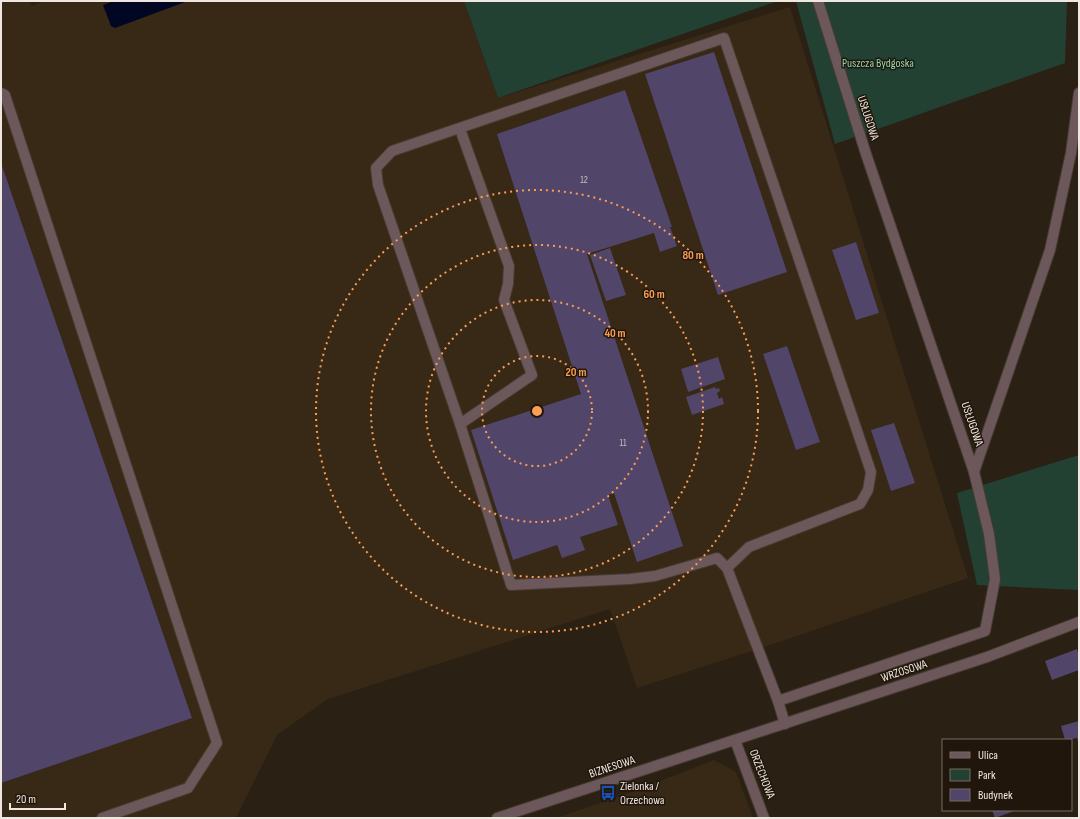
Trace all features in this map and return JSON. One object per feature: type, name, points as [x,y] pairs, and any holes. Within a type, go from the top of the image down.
[{"type":"street","name":"USŁUGOWA","points":[[778,701],[985,632],[994,579],[990,534],[974,472],[866,154],[818,1]]},
{"type":"street","points":[[728,568],[749,547],[860,504],[868,490],[871,472],[724,38],[392,151],[376,168],[378,185],[460,424],[511,585],[637,579],[655,576],[717,558],[728,568],[778,701],[784,724]]},
{"type":"street","points":[[1,93],[5,95],[217,743],[188,788],[102,818]]},
{"type":"street","points":[[974,472],[1050,250],[1070,153],[1079,93]]},
{"type":"street","points":[[460,129],[510,266],[504,300],[532,375],[460,424]]},
{"type":"street","name":"WRZOSOWA","points":[[735,740],[987,657],[1079,622]]},
{"type":"street","name":"BIZNESOWA","points":[[496,818],[735,740]]},
{"type":"street","name":"ORZECHOWA","points":[[735,740],[764,818]]},
{"type":"shaded area","points":[[1,1],[29,1],[32,6],[44,1],[464,1],[498,98],[790,7],[968,578],[637,688],[610,609],[328,699],[277,735],[236,818],[1,818]]},
{"type":"shaded area","points":[[714,760],[736,772],[753,818],[556,818],[626,794]]},
{"type":"green space","points":[[464,1],[778,1],[498,98]]},
{"type":"green space","name":"Puszcza Bydgoska","points":[[796,1],[1067,1],[1065,63],[835,144]]},
{"type":"green space","points":[[1079,455],[1079,590],[977,585],[957,493]]},
{"type":"water","points":[[114,1],[188,1],[115,28],[111,26],[103,5]]},
{"type":"building","points":[[714,52],[787,272],[718,295],[645,74]]},
{"type":"building","points":[[625,90],[672,227],[670,227],[677,246],[660,252],[654,233],[587,254],[683,546],[637,562],[614,493],[608,495],[618,525],[580,537],[585,550],[562,558],[557,545],[513,560],[471,430],[581,394],[497,134]]},
{"type":"building","points":[[1,163],[192,718],[1,783]]},
{"type":"building","points":[[856,242],[879,313],[856,320],[832,250]]},
{"type":"building","points":[[610,248],[626,295],[606,301],[590,255]]},
{"type":"building","points":[[787,346],[820,442],[796,450],[763,354]]},
{"type":"building","points":[[718,357],[725,379],[688,392],[681,369]]},
{"type":"building","points":[[715,387],[716,389],[719,388],[720,391],[717,393],[719,399],[722,397],[724,404],[692,415],[686,397]]},
{"type":"building","points":[[894,423],[915,483],[891,491],[871,430]]},
{"type":"building","points":[[1077,649],[1079,656],[1079,670],[1052,680],[1045,661]]},
{"type":"building","points":[[1079,721],[1079,745],[1077,738],[1065,739],[1061,726]]},
{"type":"building","points":[[992,811],[1014,811],[995,818]]},
{"type":"place","name":"Zielonka / Orzechowa","points":[[608,793]]}]
